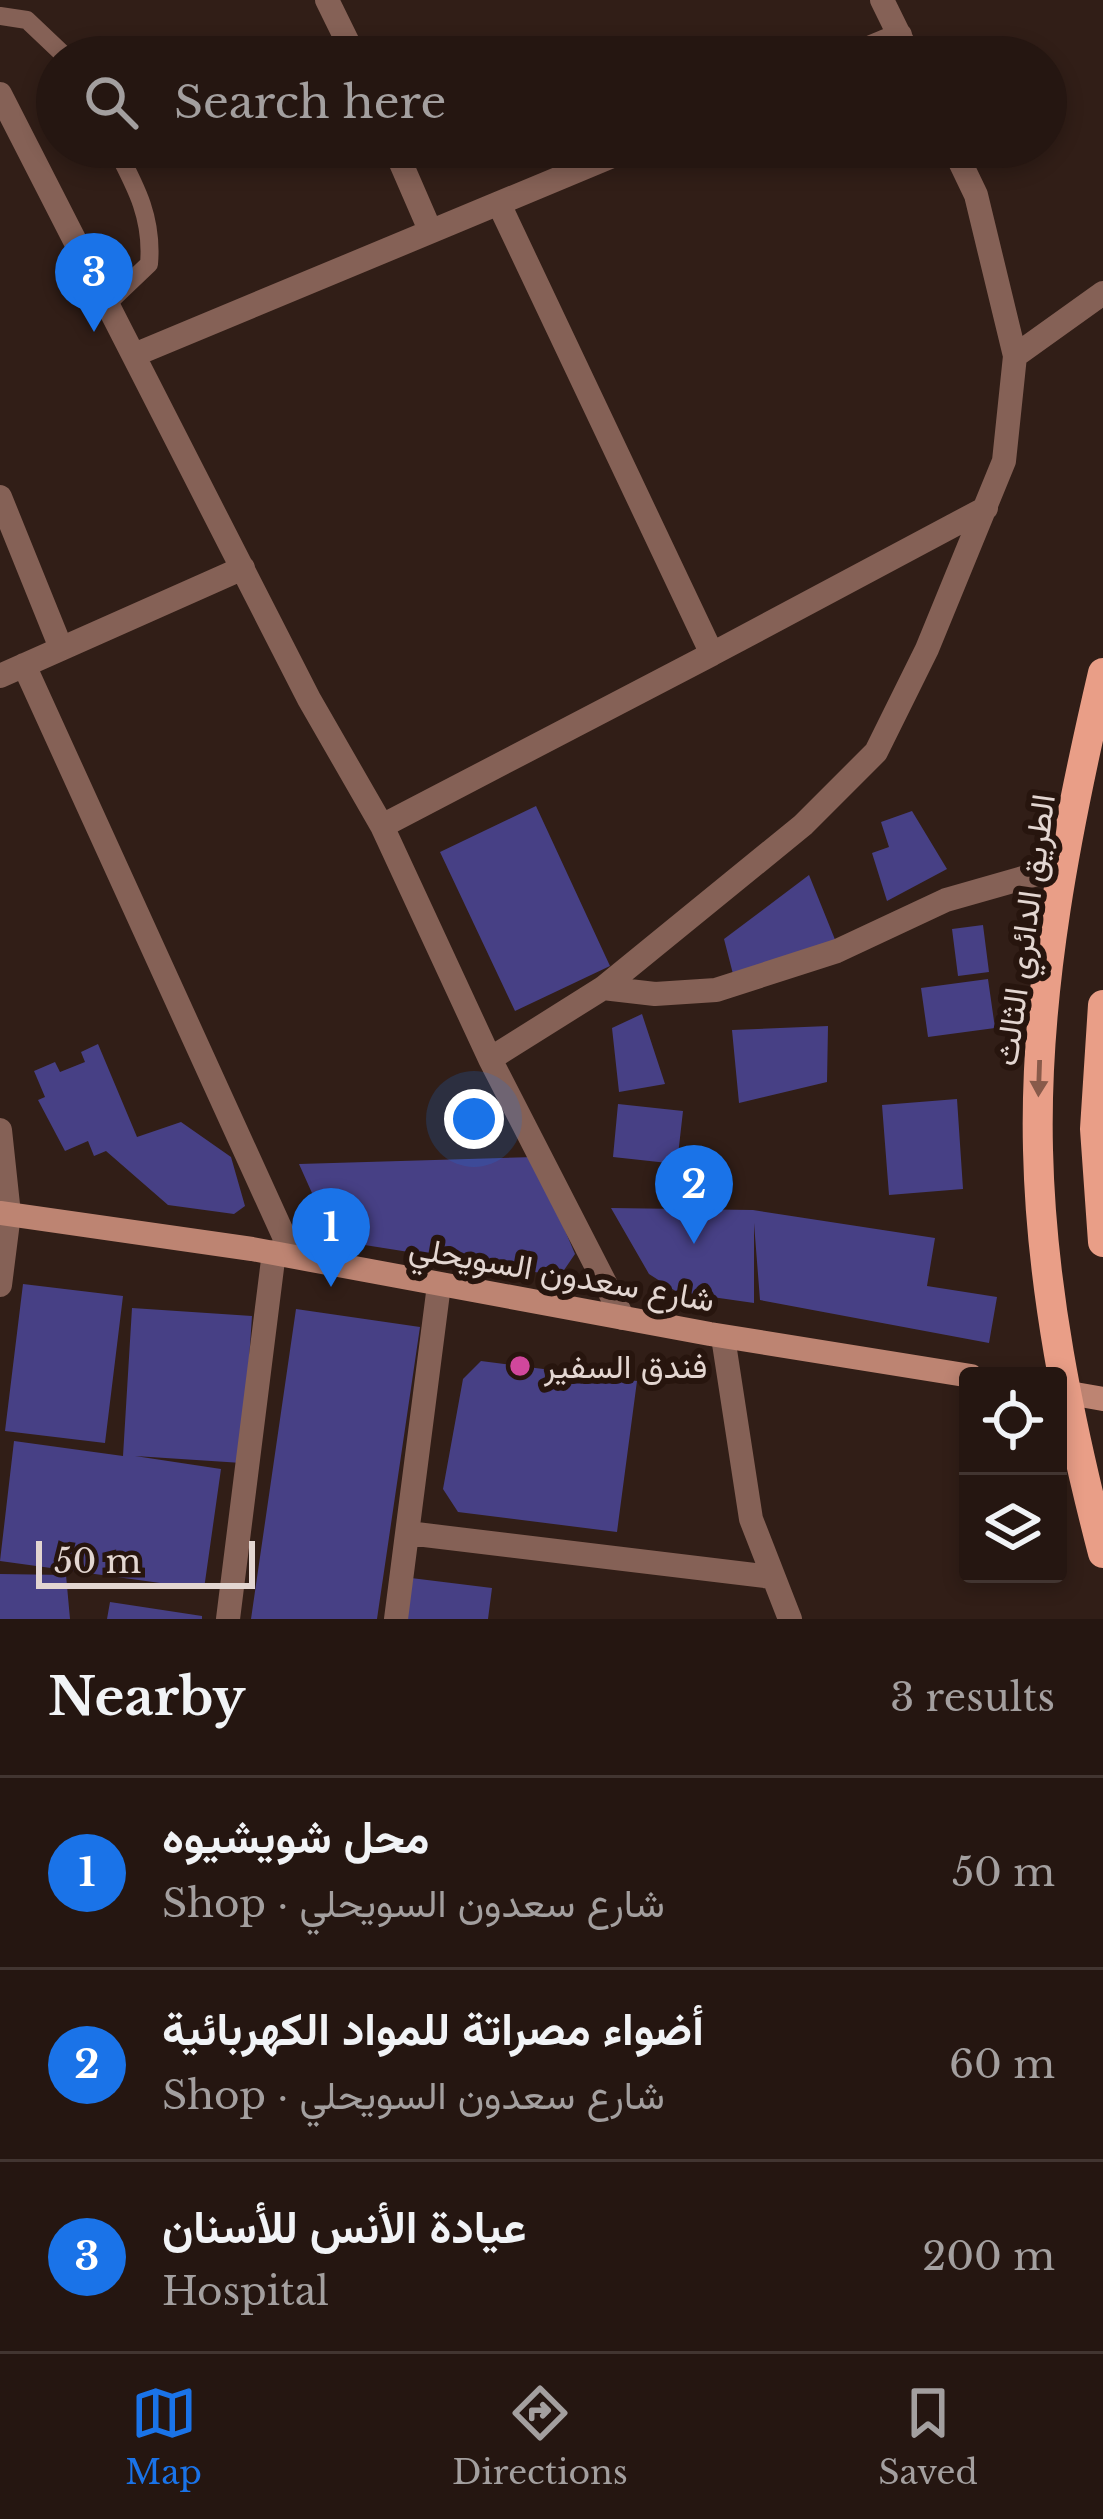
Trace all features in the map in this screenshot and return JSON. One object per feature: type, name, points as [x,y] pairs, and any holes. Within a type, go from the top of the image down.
[{"type":"main road","name":"الطريق الدائري الثالث","points":[[1060,1367],[1038,1148],[1044,1002],[1103,673]]},
{"type":"main road","points":[[1103,1005],[1095,1129],[1103,1242]]},
{"type":"main road","name":"شارع سعدون السويحلي","points":[[4,1214],[284,1254],[723,1336],[959,1374]]},
{"type":"main road","points":[[1067,1393],[1103,1399]]},
{"type":"main road","name":"الطريق الدائري الثالث","points":[[1067,1412],[1103,1553]]},
{"type":"street","points":[[327,0],[345,36]]},
{"type":"street","points":[[882,0],[900,36]]},
{"type":"street","points":[[0,94],[36,165]]},
{"type":"street","points":[[38,168],[382,826],[490,1059],[623,1318]]},
{"type":"street","points":[[403,168],[430,230]]},
{"type":"street","points":[[134,355],[584,168]]},
{"type":"street","points":[[490,1059],[603,988],[803,825],[876,752],[1004,461],[1015,356],[976,195],[963,168]]},
{"type":"street","points":[[499,204],[712,654]]},
{"type":"street","points":[[1015,356],[1103,293]]},
{"type":"street","points":[[0,497],[61,647]]},
{"type":"street","points":[[382,826],[986,508]]},
{"type":"street","points":[[0,676],[243,568]]},
{"type":"street","points":[[24,665],[284,1254],[228,1619]]},
{"type":"street","points":[[603,988],[656,994],[716,990],[837,951],[946,900],[1065,866]]},
{"type":"street","points":[[0,1130],[4,1214],[0,1285]]},
{"type":"street","points":[[397,1619],[439,1285]]},
{"type":"street","points":[[723,1336],[736,1449],[751,1519],[790,1619]]},
{"type":"street","points":[[408,1533],[772,1577]]},
{"type":"lane","points":[[0,16],[27,20],[44,36]]},
{"type":"lane","points":[[107,304],[149,264],[152,232],[142,197],[126,168]]},
{"type":"building","points":[[536,806],[610,966],[515,1011],[440,852]]},
{"type":"building","points":[[912,811],[947,869],[887,901],[872,853],[889,847],[881,822]]},
{"type":"building","points":[[809,875],[838,947],[733,974],[724,939]]},
{"type":"building","points":[[983,925],[989,972],[958,976],[952,929]]},
{"type":"building","points":[[988,979],[995,1028],[928,1037],[921,988]]},
{"type":"building","points":[[642,1014],[665,1084],[619,1092],[612,1028]]},
{"type":"building","points":[[828,1026],[827,1082],[739,1103],[732,1030]]},
{"type":"building","points":[[98,1044],[137,1137],[181,1122],[231,1157],[245,1206],[234,1214],[168,1205],[106,1151],[94,1156],[88,1141],[65,1151],[38,1100],[45,1097],[34,1071],[55,1062],[60,1072],[85,1062],[81,1052]]},
{"type":"building","points":[[957,1099],[963,1189],[889,1195],[882,1105]]},
{"type":"building","points":[[618,1104],[683,1111],[677,1164],[613,1157]]},
{"type":"building","points":[[534,1157],[575,1254],[560,1276],[333,1240],[299,1164]]},
{"type":"building","points":[[611,1208],[753,1210],[935,1238],[927,1286],[997,1297],[989,1343],[760,1300],[754,1223],[754,1303],[677,1292],[649,1274]]},
{"type":"building","points":[[23,1284],[123,1296],[105,1443],[5,1431]]},
{"type":"building","points":[[132,1308],[252,1316],[242,1463],[135,1456],[221,1469],[204,1589],[0,1561],[14,1441],[123,1456]]},
{"type":"building","points":[[296,1309],[420,1327],[377,1619],[251,1619]]},
{"type":"building","points":[[481,1361],[637,1381],[617,1532],[458,1512],[443,1489],[463,1379]]},
{"type":"building","points":[[0,1574],[66,1575],[70,1619],[0,1619]]},
{"type":"building","points":[[411,1578],[492,1588],[488,1619],[405,1619]]},
{"type":"building","points":[[110,1602],[202,1616],[202,1619],[107,1619]]},
{"type":"place","name":"عيادة الأنس للأسنان","points":[[94,332]]},
{"type":"place","name":"أضواء مصراتة للمواد الكهربائية","points":[[694,1244]]},
{"type":"place","name":"محل شويشيوه","points":[[331,1287]]},
{"type":"place","name":"فندق السفير","points":[[520,1366]]}]
